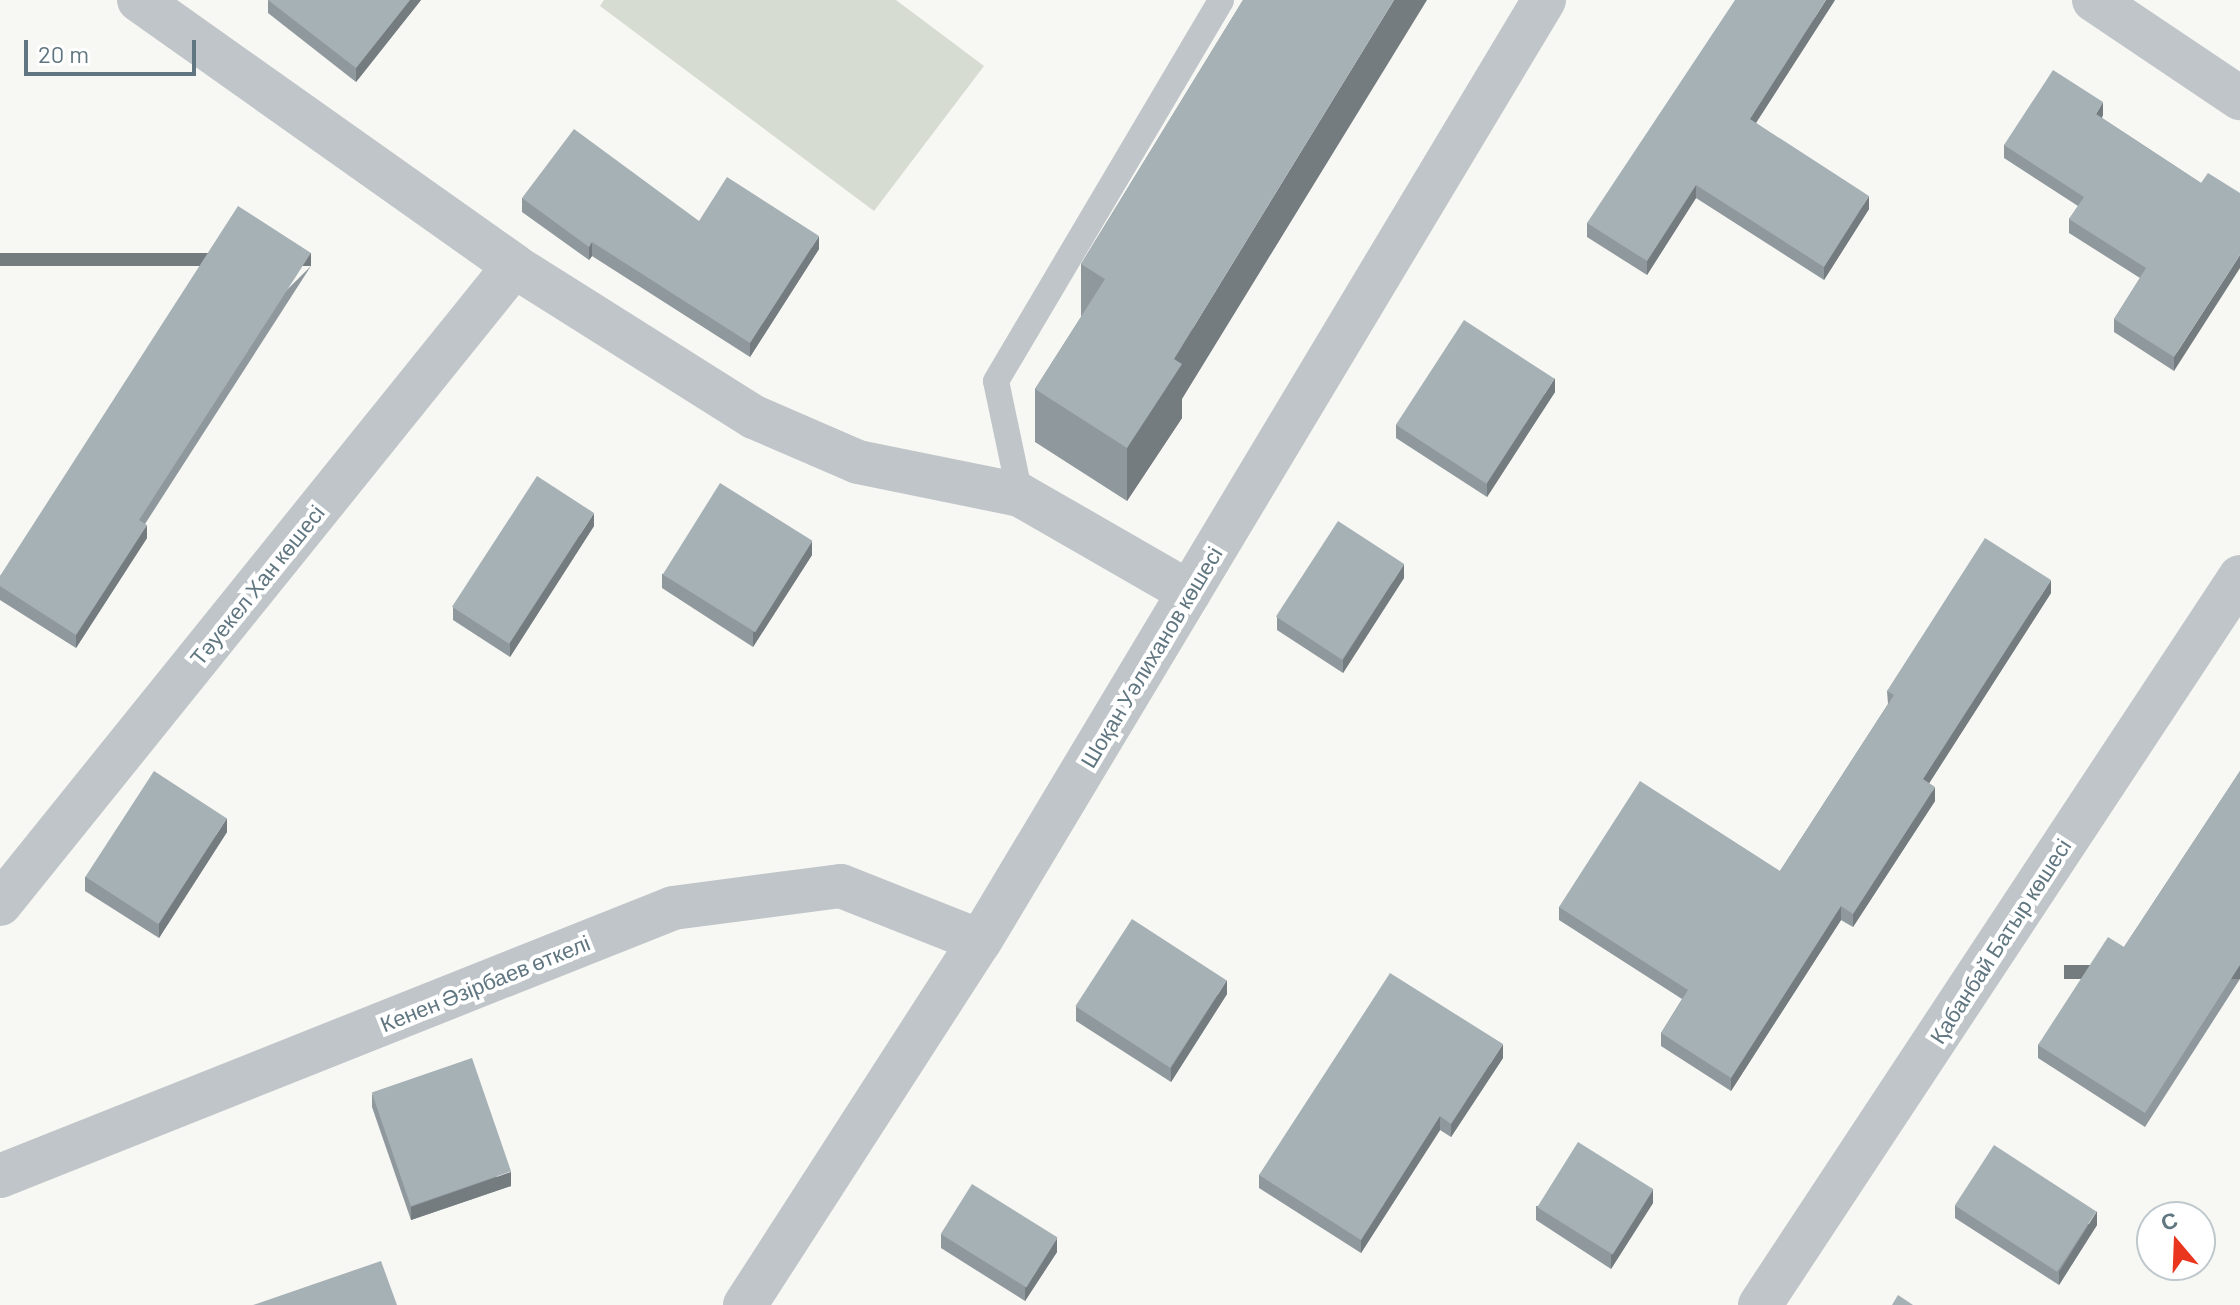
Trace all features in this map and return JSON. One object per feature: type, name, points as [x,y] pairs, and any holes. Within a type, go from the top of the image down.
[{"type":"street","points":[[139,0],[514,266],[754,417],[858,462],[1020,495],[1189,592]]},
{"type":"street","name":"Шоқан Уәлиханов көшесі","points":[[745,1305],[980,941],[1544,0]]},
{"type":"street","points":[[2094,0],[2240,98]]},
{"type":"street","name":"Тәуекел Хан көшесі","points":[[0,904],[514,266]]},
{"type":"street","name":"Қабанбай Батыр көшесі","points":[[1760,1305],[2240,577]]},
{"type":"street","name":"Кенен Әзірбаев өткелі","points":[[0,1176],[673,908],[841,886],[980,941]]},
{"type":"lane","points":[[1020,495],[996,381],[1221,0]]},
{"type":"shaded area","points":[[604,0],[896,0],[984,66],[874,211],[600,6]]},
{"type":"building","points":[[268,0],[410,0],[356,68]]},
{"type":"building","points":[[1243,0],[1394,0],[1174,359],[1182,364],[1127,448],[1035,389],[1105,279],[1081,264]]},
{"type":"building","points":[[1735,0],[1826,0],[1750,119],[1869,196],[1824,267],[1696,185],[1647,261],[1587,223]]},
{"type":"building","points":[[2053,70],[2103,102],[2096,114],[2201,183],[2208,173],[2240,193],[2240,255],[2174,357],[2114,319],[2146,268],[2069,219],[2084,197],[2004,145]]},
{"type":"building","points":[[574,129],[699,221],[727,177],[819,236],[750,343],[592,242],[589,247],[522,198]]},
{"type":"building","points":[[238,206],[311,253],[139,520],[147,525],[76,635],[0,586],[0,576]]},
{"type":"building","points":[[1464,320],[1555,379],[1486,484],[1396,425]]},
{"type":"building","points":[[537,476],[594,513],[509,644],[452,607]]},
{"type":"building","points":[[720,483],[812,541],[755,632],[663,575]]},
{"type":"building","points":[[1338,521],[1404,564],[1342,660],[1276,617]]},
{"type":"building","points":[[1985,538],[2051,580],[1923,779],[1935,787],[1853,914],[1841,906],[1731,1078],[1661,1033],[1688,990],[1559,907],[1640,781],[1780,871],[1894,695],[1887,691]]},
{"type":"building","points":[[154,771],[227,818],[158,924],[85,877]]},
{"type":"building","points":[[2240,771],[2240,965],[2145,1113],[2038,1045],[2108,937],[2124,947]]},
{"type":"building","points":[[1132,919],[1227,981],[1170,1068],[1075,1006]]},
{"type":"building","points":[[1390,973],[1503,1044],[1451,1124],[1440,1116],[1361,1240],[1259,1175]]},
{"type":"building","points":[[472,1058],[511,1171],[411,1206],[372,1093]]},
{"type":"building","points":[[1578,1142],[1653,1189],[1613,1254],[1537,1207]]},
{"type":"building","points":[[1994,1145],[2096,1211],[2057,1272],[1955,1205]]},
{"type":"building","points":[[972,1184],[1058,1238],[1026,1288],[941,1234]]},
{"type":"building","points":[[381,1261],[397,1305],[253,1305]]},
{"type":"building","points":[[1898,1295],[1913,1305],[1892,1305]]}]
